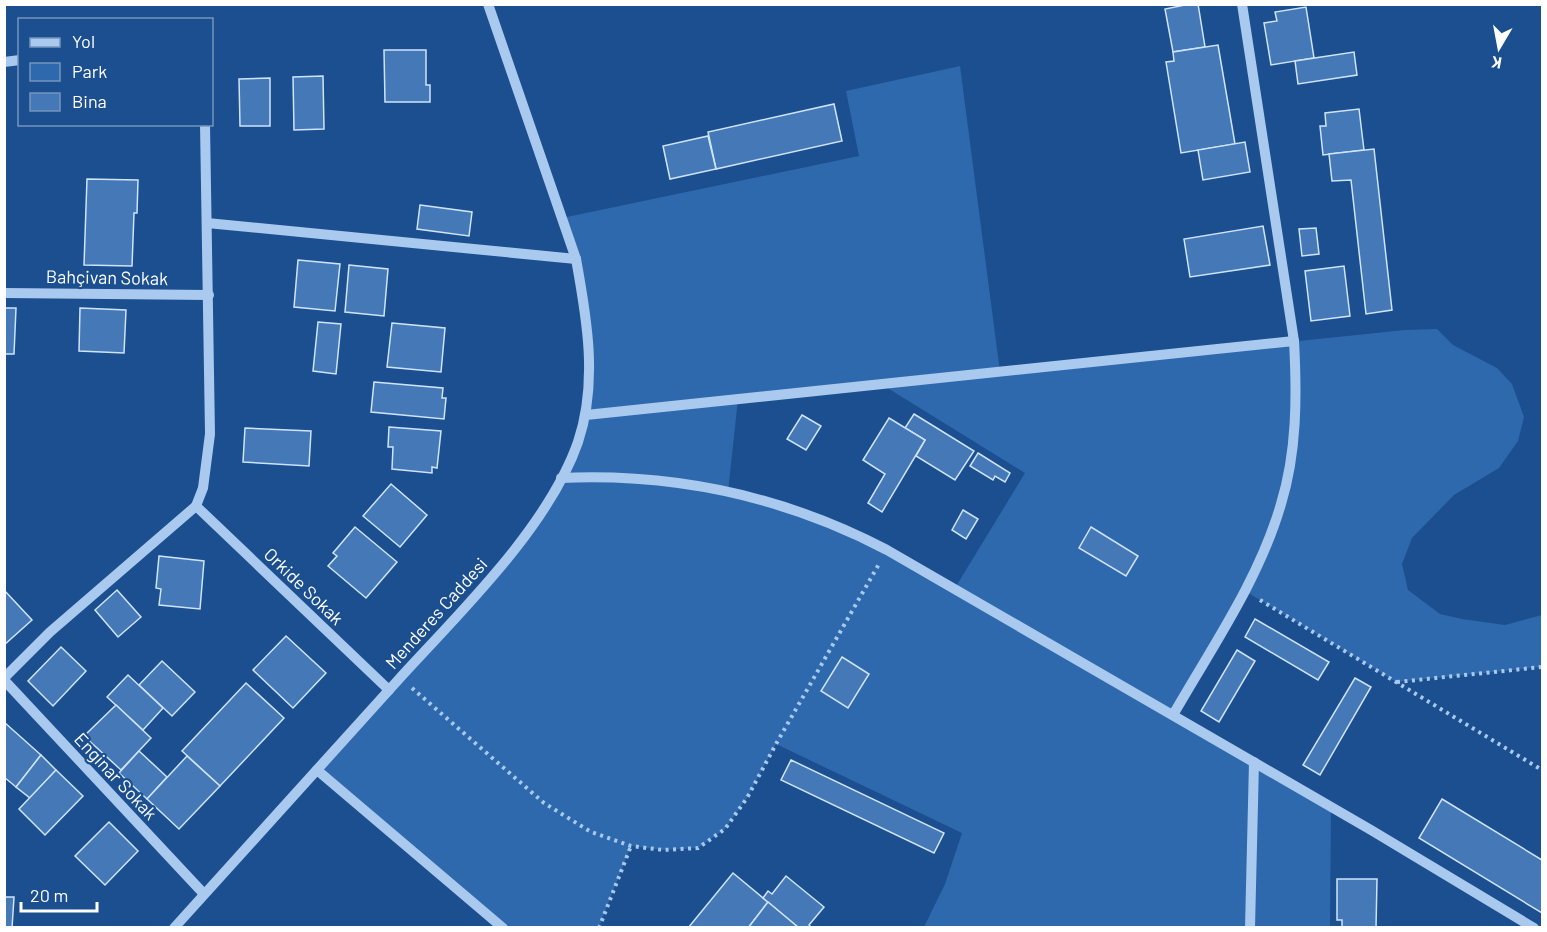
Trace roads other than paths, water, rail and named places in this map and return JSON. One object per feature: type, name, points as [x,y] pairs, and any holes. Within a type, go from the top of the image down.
[{"type":"street","name":"Menderes Caddesi","points":[[174,927],[400,678],[525,535],[561,478],[578,444],[585,415],[590,353],[576,259],[488,4]]},
{"type":"street","points":[[1173,715],[1245,591],[1269,540],[1282,503],[1290,461],[1296,385],[1294,341],[1242,4]]},
{"type":"street","points":[[4,679],[50,632],[196,506],[203,488],[210,434],[205,126]]},
{"type":"street","points":[[207,223],[576,259]]},
{"type":"street","name":"Bahçivan Sokak","points":[[4,293],[209,295]]},
{"type":"street","points":[[585,415],[1294,341]]},
{"type":"street","points":[[561,478],[597,476],[633,478],[728,492],[771,502],[820,518],[888,550],[1534,927]]},
{"type":"street","name":"Orkide Sokak","points":[[196,506],[389,690]]},
{"type":"street","name":"Enginar Sokak","points":[[4,679],[204,894]]},
{"type":"street","points":[[1250,927],[1254,762]]},
{"type":"street","points":[[317,770],[503,927]]}]
